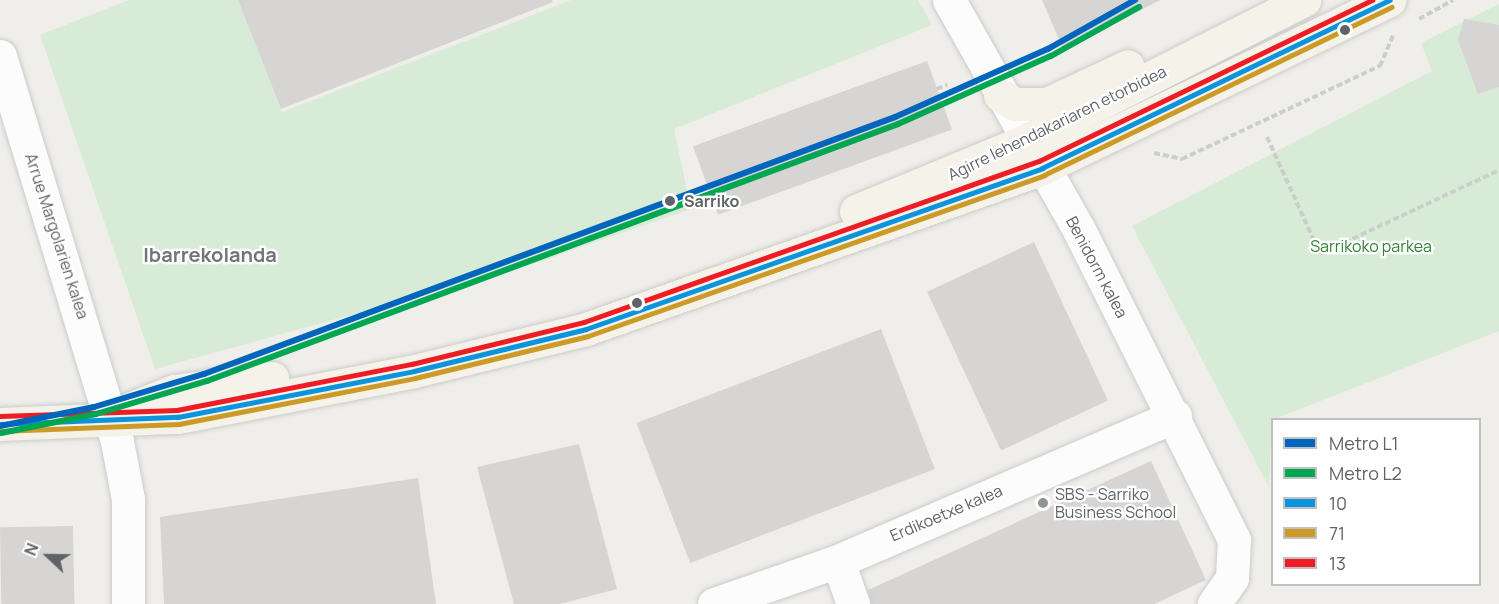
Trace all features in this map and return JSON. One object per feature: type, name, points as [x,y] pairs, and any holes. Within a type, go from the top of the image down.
[{"type":"main road","name":"Agirre lehendakariaren etorbidea","points":[[1034,154],[1176,66],[1304,0]]},
{"type":"main road","name":"Agirre lehendakariaren etorbidea","points":[[0,424],[111,416],[178,417],[414,371],[586,329],[1034,154],[1389,0]]},
{"type":"main road","name":"Agirre lehendakariaren etorbidea","points":[[1000,95],[1028,106],[1047,104],[1143,60],[1176,66]]},
{"type":"street","name":"Benidorm kalea","points":[[949,0],[1175,416],[1234,540],[1232,578],[1214,604]]},
{"type":"street","name":"Arrue Margolarien kalea","points":[[0,56],[111,416],[128,499],[128,604]]},
{"type":"street","name":"Erdikoetxe kalea","points":[[714,604],[838,561],[1175,416]]},
{"type":"street","points":[[838,561],[853,604]]},
{"type":"path","points":[[937,89],[947,85]]},
{"type":"path","points":[[1267,137],[1320,254],[1499,170]]},
{"type":"green space","points":[[129,0],[238,0],[282,112],[571,0],[918,0],[932,25],[674,129],[691,209],[521,268],[155,369],[40,35]]},
{"type":"green space","name":"Sarrikoko parkea","points":[[1499,4],[1499,331],[1277,418],[1271,418],[1269,487],[1132,226],[1432,71],[1421,43]]},
{"type":"building","points":[[238,0],[552,0],[553,2],[281,109]]},
{"type":"building","points":[[1042,0],[1160,0],[1064,51]]},
{"type":"building","points":[[1464,19],[1499,25],[1499,87],[1478,94],[1458,40]]},
{"type":"building","points":[[927,61],[952,130],[718,215],[693,146]]},
{"type":"building","points":[[1034,242],[1108,401],[1001,450],[927,292]]},
{"type":"building","points":[[881,329],[935,469],[690,563],[636,423]]},
{"type":"building","points":[[579,444],[617,589],[560,604],[514,604],[477,467]]},
{"type":"building","points":[[1151,461],[1206,580],[1154,604],[871,604],[868,590]]},
{"type":"building","points":[[418,478],[436,604],[164,604],[160,517]]},
{"type":"building","points":[[73,526],[74,604],[1,604],[0,527]]},
{"type":"metro line","name":"L1","points":[[0,426],[94,407],[204,374],[895,117],[1048,49],[1135,0]]},
{"type":"metro line","name":"L2","points":[[1,433],[96,414],[207,381],[898,124],[1051,56],[1139,7]]},
{"type":"transit line","name":"13","points":[[0,416],[177,410],[412,364],[584,322],[1039,161],[1372,0]]},
{"type":"transit line","name":"10","points":[[0,424],[178,417],[414,371],[586,329],[1042,168],[1389,0]]},
{"type":"transit line","name":"71","points":[[0,431],[179,424],[415,378],[588,336],[1044,175],[1392,7]]},
{"type":"place","name":"Sarriko","points":[[670,201]]},
{"type":"place","name":"SBS - Sarriko Business School","points":[[1043,503]]},
{"type":"district","name":"Ibarrekolanda","points":[[210,254]]}]
